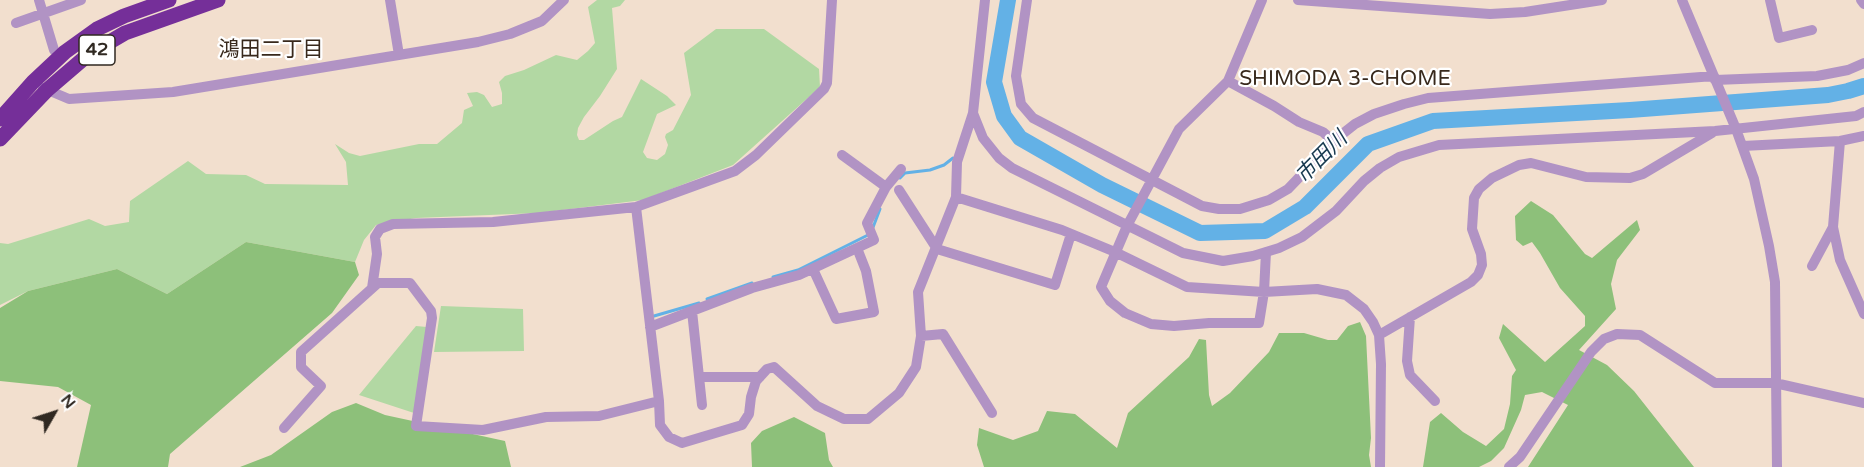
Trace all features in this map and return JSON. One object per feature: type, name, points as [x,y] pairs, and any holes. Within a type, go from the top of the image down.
[{"type":"highway","name":"42","points":[[0,119],[33,82],[65,52],[97,29],[124,16],[169,0]]},
{"type":"highway","name":"42","points":[[0,139],[47,90],[89,54],[125,33],[218,0]]},
{"type":"street","points":[[39,0],[54,50]]},
{"type":"street","points":[[16,22],[81,0]]},
{"type":"street","points":[[390,0],[399,55]]},
{"type":"street","points":[[33,82],[69,99],[173,92],[478,42],[510,34],[542,21],[564,0]]},
{"type":"street","points":[[372,288],[376,254],[375,237],[380,229],[393,224],[493,222],[636,207],[735,171],[756,155],[824,89],[827,83],[832,0]]},
{"type":"street","points":[[636,207],[660,425],[669,437],[681,443],[742,425],[749,414],[756,381],[767,369],[774,367],[817,406],[844,419],[868,419],[899,393],[916,367],[921,336],[918,292],[956,197],[957,162],[973,113],[985,0]]},
{"type":"street","points":[[1028,0],[1016,76],[1021,104],[1033,118],[1202,207],[1219,210],[1240,209],[1269,200],[1288,189],[1355,124],[1374,114],[1428,98],[1715,78],[1817,76],[1848,70],[1864,63]]},
{"type":"street","points":[[1262,0],[1228,81],[1179,129],[1127,226],[1101,287],[1110,301],[1125,313],[1151,324],[1174,326],[1259,323],[1264,292],[1266,252]]},
{"type":"street","points":[[1298,0],[1490,14],[1525,12],[1602,0]]},
{"type":"street","points":[[1682,0],[1743,146],[1754,179],[1769,246],[1775,282],[1777,467]]},
{"type":"street","points":[[1770,0],[1779,38],[1812,30]]},
{"type":"street","points":[[1861,0],[1864,4]]},
{"type":"street","points":[[1465,1],[1469,12]]},
{"type":"street","points":[[1228,81],[1299,122],[1323,132],[1334,142]]},
{"type":"street","points":[[973,113],[983,138],[999,158],[1012,168],[1183,253],[1223,261],[1266,252],[1302,237],[1336,211],[1364,181],[1380,168],[1399,157],[1418,150],[1440,145],[1715,131],[1856,116],[1864,112]]},
{"type":"street","points":[[1379,335],[1471,282],[1478,275],[1482,265],[1481,254],[1472,230],[1474,198],[1479,189],[1492,178],[1519,165],[1531,163],[1586,177],[1630,178],[1643,174],[1715,131]]},
{"type":"street","points":[[1743,146],[1840,141],[1864,136]]},
{"type":"street","points":[[1840,141],[1833,227],[1840,260],[1864,314]]},
{"type":"street","points":[[842,155],[886,186]]},
{"type":"street","points":[[650,327],[752,288],[799,275],[874,240],[867,223],[886,186],[901,169]]},
{"type":"street","points":[[899,190],[937,249],[1055,285],[1071,234]]},
{"type":"street","points":[[956,197],[1071,234],[1115,252],[1187,287],[1264,292],[1317,289],[1346,295],[1364,309],[1379,335],[1382,363],[1380,467]]},
{"type":"street","points":[[1812,266],[1833,227]]},
{"type":"street","points":[[813,269],[836,319],[874,312],[866,271],[857,248]]},
{"type":"street","points":[[284,428],[321,386],[301,368],[301,352],[378,283],[410,283],[431,311],[432,318],[416,426],[483,430],[546,417],[599,416],[659,401]]},
{"type":"street","points":[[692,311],[702,405]]},
{"type":"street","points":[[1410,317],[1407,361],[1410,375],[1435,401]]},
{"type":"street","points":[[921,336],[943,334],[992,413]]},
{"type":"street","points":[[1509,467],[1520,457],[1591,352],[1604,339],[1617,334],[1640,335],[1715,382],[1775,383],[1864,403]]},
{"type":"street","points":[[699,377],[760,377]]},
{"type":"green space","points":[[597,0],[625,0],[620,6],[612,8],[617,69],[578,128],[579,140],[584,140],[622,117],[641,79],[667,96],[676,105],[657,114],[643,152],[647,158],[657,160],[665,154],[668,145],[666,134],[673,130],[691,95],[684,53],[716,29],[764,29],[819,69],[820,87],[733,165],[643,200],[538,213],[416,218],[376,225],[364,240],[355,262],[246,242],[167,294],[117,269],[28,291],[0,305],[0,243],[8,244],[89,219],[105,226],[129,222],[130,201],[188,161],[206,174],[246,175],[265,184],[348,185],[346,162],[335,144],[349,153],[360,156],[419,144],[437,144],[462,123],[464,110],[473,106],[467,93],[477,92],[484,95],[492,107],[502,104],[499,82],[505,76],[556,55],[577,60],[588,51],[595,43],[588,7]]},
{"type":"green space","points":[[1531,201],[1553,215],[1585,254],[1592,258],[1637,220],[1640,230],[1617,260],[1611,284],[1616,309],[1579,350],[1607,365],[1634,391],[1694,467],[1528,467],[1568,405],[1542,392],[1525,395],[1521,410],[1504,448],[1491,461],[1479,467],[1423,467],[1430,422],[1441,413],[1463,432],[1486,446],[1504,429],[1510,404],[1512,376],[1516,370],[1499,338],[1503,324],[1545,362],[1585,326],[1585,316],[1560,288],[1532,242],[1523,246],[1516,240],[1515,216]]},
{"type":"green space","points":[[246,242],[355,262],[359,275],[332,313],[170,454],[168,467],[77,467],[91,405],[58,387],[0,381],[0,308],[28,291],[117,269],[167,294]]},
{"type":"green space","points":[[441,306],[523,309],[524,351],[434,352]]},
{"type":"green space","points":[[1360,322],[1366,336],[1371,467],[984,467],[977,445],[979,428],[1013,440],[1038,431],[1047,411],[1075,414],[1117,448],[1128,413],[1189,357],[1199,339],[1206,340],[1209,395],[1212,406],[1230,393],[1269,352],[1279,333],[1304,333],[1328,340],[1337,340],[1348,326]]},
{"type":"green space","points":[[416,326],[427,327],[414,413],[359,395]]},
{"type":"green space","points":[[356,403],[385,415],[505,441],[511,467],[240,467],[271,455],[332,412]]},
{"type":"green space","points":[[794,417],[825,433],[829,460],[833,467],[752,467],[751,443],[762,431]]},
{"type":"waterway","name":"市田川","points":[[1008,0],[994,82],[1004,116],[1020,138],[1102,185],[1200,233],[1265,231],[1305,207],[1368,144],[1433,121],[1630,110],[1828,95],[1864,86]]},
{"type":"waterway","points":[[900,178],[905,173],[930,170],[944,165],[953,158]]},
{"type":"waterway","points":[[872,230],[880,209]]},
{"type":"waterway","points":[[773,277],[798,270],[868,235]]},
{"type":"waterway","points":[[707,299],[752,283]]},
{"type":"waterway","points":[[654,316],[699,303]]},
{"type":"district","name":"鴻田二丁目","points":[[271,50]]},
{"type":"district","name":"SHIMODA 3-CHOME","points":[[1345,79]]}]
